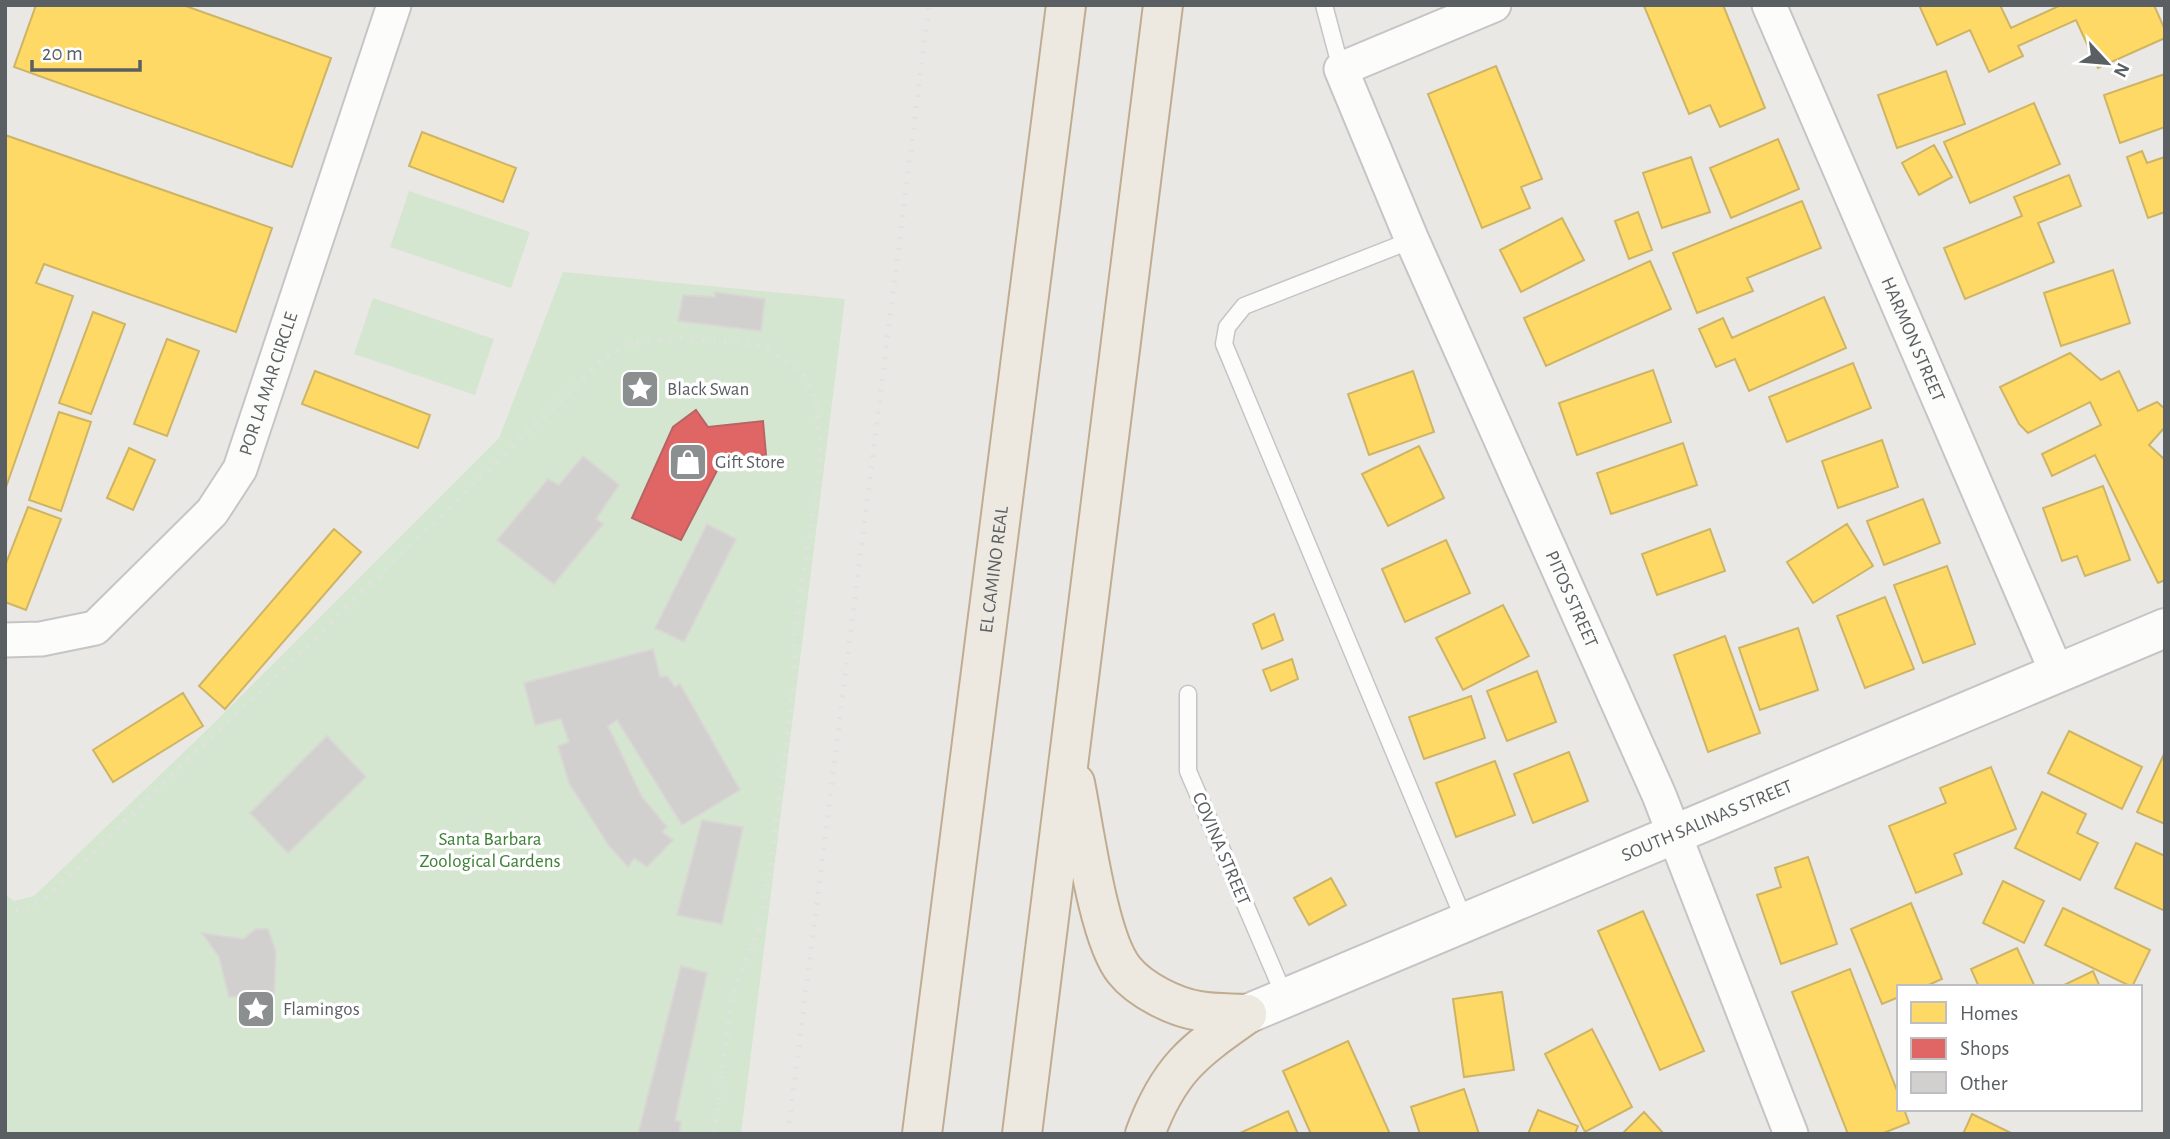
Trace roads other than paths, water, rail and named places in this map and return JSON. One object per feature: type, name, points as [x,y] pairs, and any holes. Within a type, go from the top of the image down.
[{"type":"highway","name":"EL CAMINO REAL","points":[[922,1134],[1066,5]]},
{"type":"highway","points":[[1022,1134],[1163,5]]},
{"type":"highway","points":[[1069,751],[1107,938],[1124,970],[1147,990],[1179,1005],[1198,1011],[1248,1014]]},
{"type":"highway","points":[[1145,1134],[1155,1106],[1174,1072],[1200,1047],[1248,1014]]},
{"type":"main road","name":"SOUTH SALINAS STREET","points":[[1248,1014],[2165,628]]},
{"type":"street","name":"POR LA MAR CIRCLE","points":[[5,640],[41,639],[95,628],[223,498],[240,469],[394,5]]},
{"type":"street","points":[[1341,69],[1494,5]]},
{"type":"street","name":"HARMON STREET","points":[[1769,5],[2057,673]]},
{"type":"street","name":"PITOS STREET","points":[[1341,69],[1412,240],[1675,833],[1791,1134]]},
{"type":"lane","points":[[1324,5],[1341,69]]},
{"type":"lane","points":[[1412,240],[1244,306],[1227,327],[1224,344],[1465,922]]},
{"type":"lane","name":"COVINA STREET","points":[[1188,694],[1188,771],[1285,997]]},
{"type":"railway","points":[[788,1134],[929,5]]},
{"type":"railway","points":[[5,909],[24,911],[47,897],[603,359],[623,345],[653,340],[683,338],[755,345],[771,351],[803,374],[815,399],[821,443],[818,481],[795,627],[795,677],[770,871],[759,928],[732,996],[714,1134]]},
{"type":"place","name":"Black Swan","points":[[640,389]]},
{"type":"place","name":"Gift Store","points":[[688,462]]},
{"type":"place","name":"Flamingos","points":[[256,1009]]},
{"type":"park label","name":"Santa Barbara Zoological Gardens","points":[[490,850]]}]
